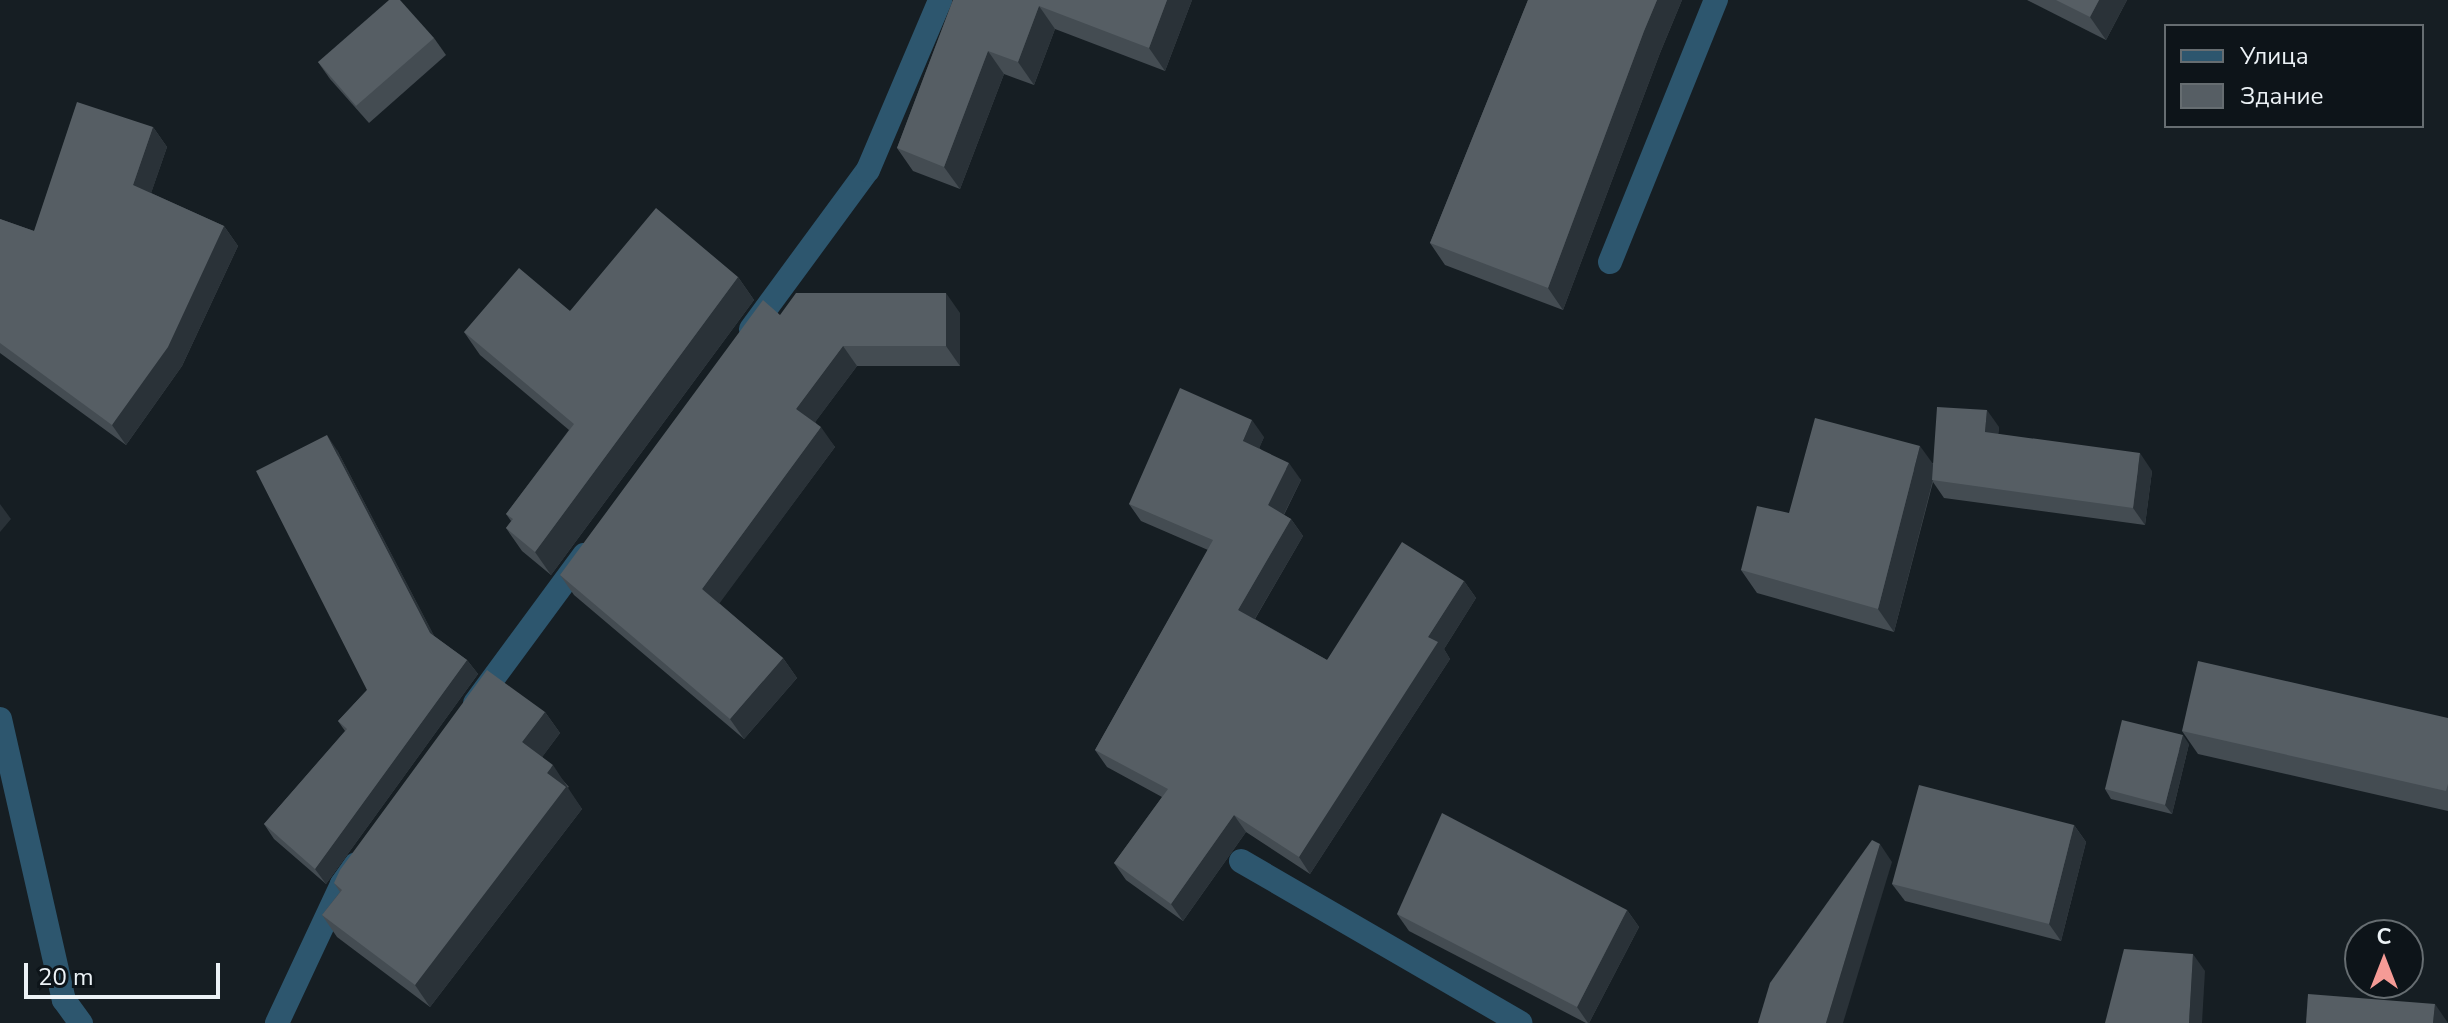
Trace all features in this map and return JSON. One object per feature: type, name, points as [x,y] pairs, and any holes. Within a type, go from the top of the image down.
[{"type":"street","points":[[737,348],[868,170],[940,0]]},
{"type":"street","points":[[1610,262],[1716,0]]},
{"type":"street","points":[[464,718],[596,540]]},
{"type":"street","points":[[0,719],[64,1000],[81,1023]]},
{"type":"street","points":[[277,1023],[342,884],[370,845]]},
{"type":"street","points":[[1241,861],[1520,1023]]},
{"type":"building","points":[[389,0],[400,0],[434,38],[356,106],[318,62]]},
{"type":"building","points":[[953,0],[1167,0],[1149,48],[1039,6],[1018,62],[988,51],[944,167],[897,148]]},
{"type":"building","points":[[1528,0],[1657,0],[1548,288],[1430,243]]},
{"type":"building","points":[[2056,0],[2099,0],[2090,17]]},
{"type":"building","points":[[77,102],[153,127],[133,185],[224,226],[168,347],[112,425],[0,343],[0,219],[34,231]]},
{"type":"building","points":[[656,208],[738,277],[535,552],[506,528],[513,519],[506,514],[574,424],[464,332],[519,268],[570,311]]},
{"type":"building","points":[[796,293],[946,293],[946,346],[843,346],[796,409],[821,427],[702,589],[783,658],[730,719],[560,575],[763,300],[780,315]]},
{"type":"building","points":[[1180,388],[1252,420],[1243,441],[1289,463],[1268,505],[1291,519],[1238,610],[1327,660],[1402,542],[1464,581],[1428,637],[1438,642],[1299,857],[1234,815],[1171,904],[1114,863],[1168,789],[1095,750],[1213,540],[1129,504]]},
{"type":"building","points":[[1937,407],[1987,410],[1985,432],[2140,453],[2133,508],[1932,480]]},
{"type":"building","points":[[1815,418],[1920,446],[1878,609],[1741,570],[1757,506],[1789,513]]},
{"type":"building","points":[[327,435],[430,633],[467,660],[315,869],[264,824],[347,729],[338,721],[367,690],[256,471]]},
{"type":"building","points":[[2198,661],[2448,718],[2446,791],[2182,731]]},
{"type":"building","points":[[487,670],[545,712],[522,742],[553,765],[547,773],[566,787],[415,985],[322,915],[342,890],[334,883],[340,870]]},
{"type":"building","points":[[2122,720],[2183,735],[2165,805],[2105,789]]},
{"type":"building","points":[[1919,785],[2074,825],[2049,924],[1892,884]]},
{"type":"building","points":[[1442,813],[1627,910],[1577,1007],[1397,914]]},
{"type":"building","points":[[1872,840],[1880,844],[1826,1023],[1758,1023],[1770,983]]},
{"type":"building","points":[[2124,949],[2193,954],[2189,1023],[2105,1023]]},
{"type":"building","points":[[2308,994],[2435,1004],[2433,1023],[2306,1023]]}]
